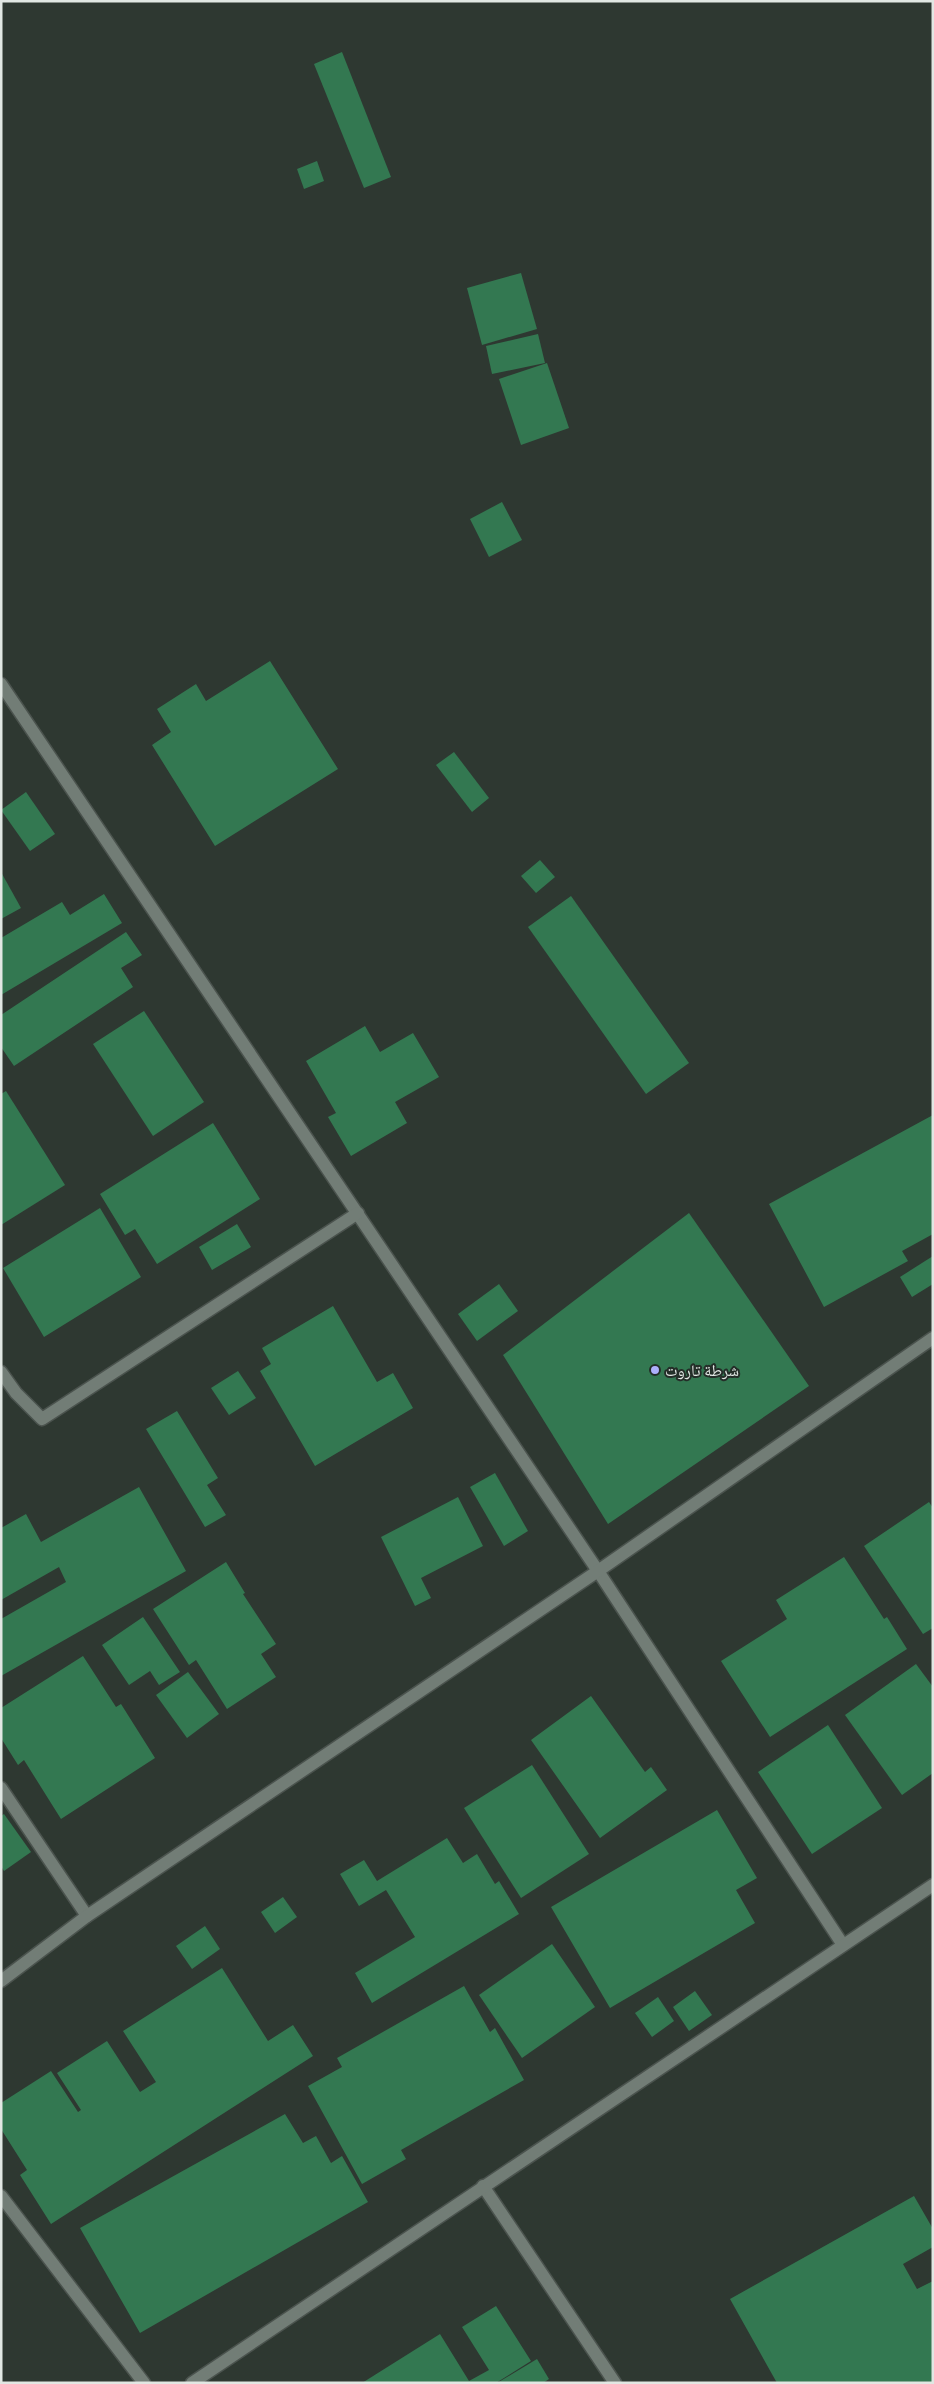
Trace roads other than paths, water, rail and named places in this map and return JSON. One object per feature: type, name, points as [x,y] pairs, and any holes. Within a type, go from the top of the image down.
[{"type":"street","points":[[1,684],[598,1571],[843,1945]]},
{"type":"street","points":[[1,1372],[16,1394],[42,1419],[358,1213]]},
{"type":"street","points":[[1,1981],[87,1916],[598,1571],[933,1338]]},
{"type":"street","points":[[1,1788],[87,1916]]},
{"type":"street","points":[[192,2383],[933,1885]]},
{"type":"street","points":[[483,2186],[615,2383]]},
{"type":"street","points":[[1,2196],[144,2383]]},
{"type":"place","name":"شرطة تاروت","points":[[655,1370]]}]
